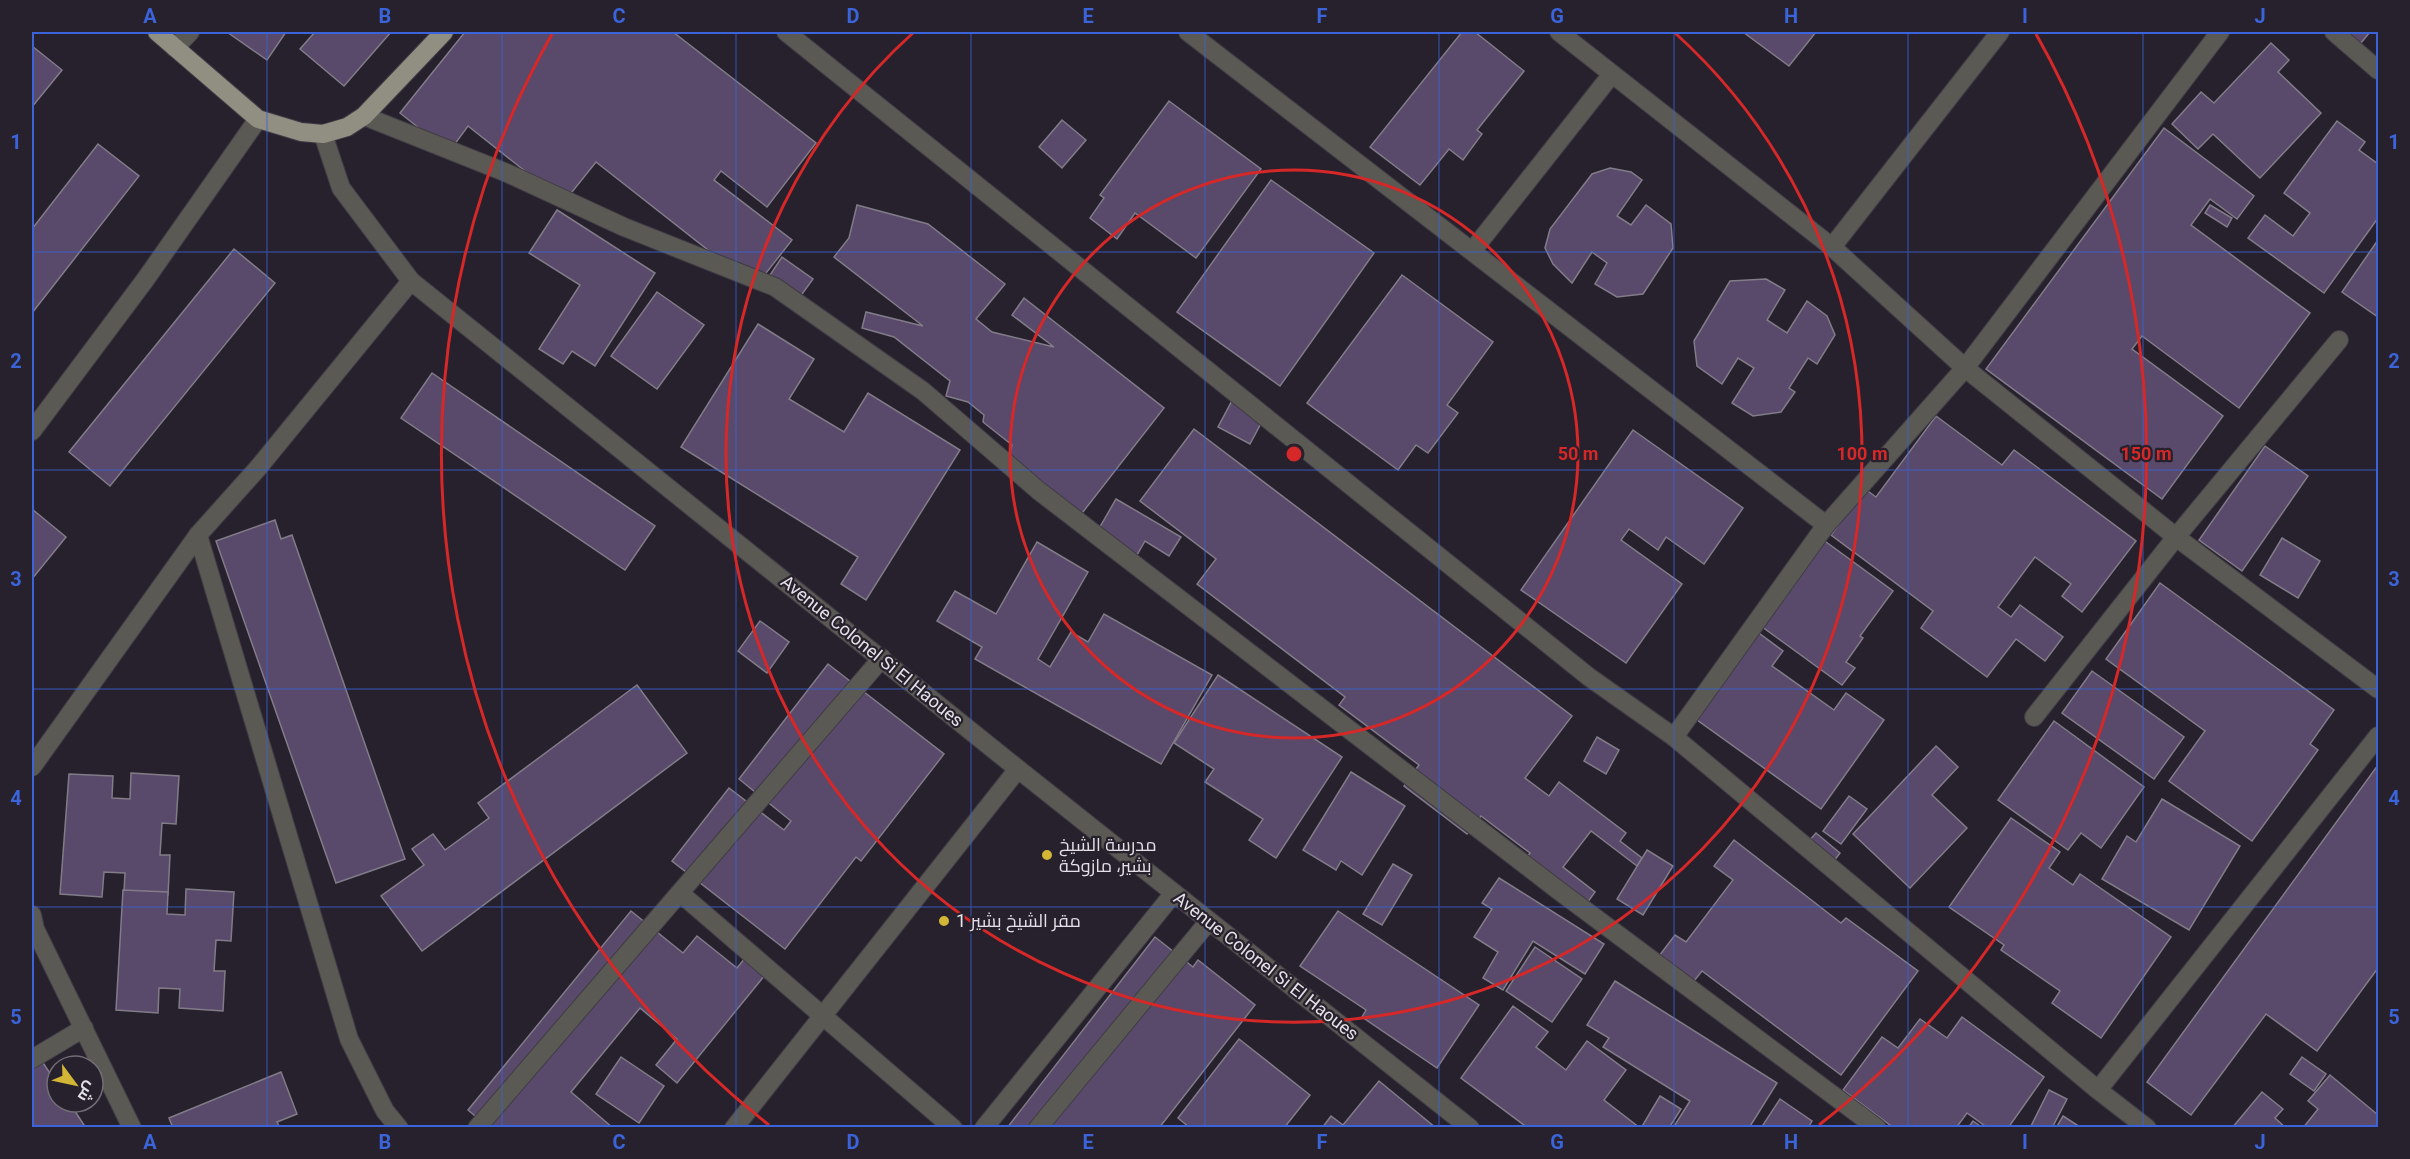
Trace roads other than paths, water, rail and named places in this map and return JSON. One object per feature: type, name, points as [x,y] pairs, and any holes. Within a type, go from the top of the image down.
[{"type":"main road","points":[[157,32],[258,118],[301,132],[323,134],[347,127],[364,116],[444,32]]},
{"type":"street","points":[[175,48],[190,32]]},
{"type":"street","points":[[786,32],[1589,677],[1674,737],[2098,1090],[2147,1128]]},
{"type":"street","points":[[1188,32],[1826,525]]},
{"type":"street","points":[[1559,32],[1832,247],[1965,368],[2176,537],[2379,688]]},
{"type":"street","points":[[1832,247],[2000,32]]},
{"type":"street","points":[[1674,737],[1826,525],[1965,368],[2220,32]]},
{"type":"street","points":[[2334,32],[2379,70]]},
{"type":"street","points":[[1473,250],[1612,74]]},
{"type":"street","points":[[364,116],[507,173],[624,227],[775,288],[923,391],[1048,498],[1558,890],[1877,1128]]},
{"type":"street","points":[[32,431],[145,280],[258,118]]},
{"type":"street","name":"Avenue Colonel Si El Haoues","points":[[323,134],[341,188],[411,280],[1018,769],[1470,1128]]},
{"type":"street","points":[[32,767],[198,535],[258,468],[411,280]]},
{"type":"street","points":[[2034,717],[2176,537],[2339,340]]},
{"type":"street","points":[[198,535],[349,1039],[385,1112],[399,1128]]},
{"type":"street","points":[[477,1128],[882,658]]},
{"type":"street","points":[[2098,1090],[2379,736]]},
{"type":"street","points":[[734,1128],[1018,769]]},
{"type":"street","points":[[680,893],[953,1128]]},
{"type":"street","points":[[984,1128],[1174,893]]},
{"type":"street","points":[[32,915],[35,928],[132,1128]]},
{"type":"street","points":[[1038,1128],[1209,921]]},
{"type":"street","points":[[32,1059],[84,1028]]},
{"type":"place","name":"مدرسة الشيخ بشير، مازوكة","points":[[1047,855]]},
{"type":"place","name":"مقر الشيخ بشير 1","points":[[944,921]]}]
